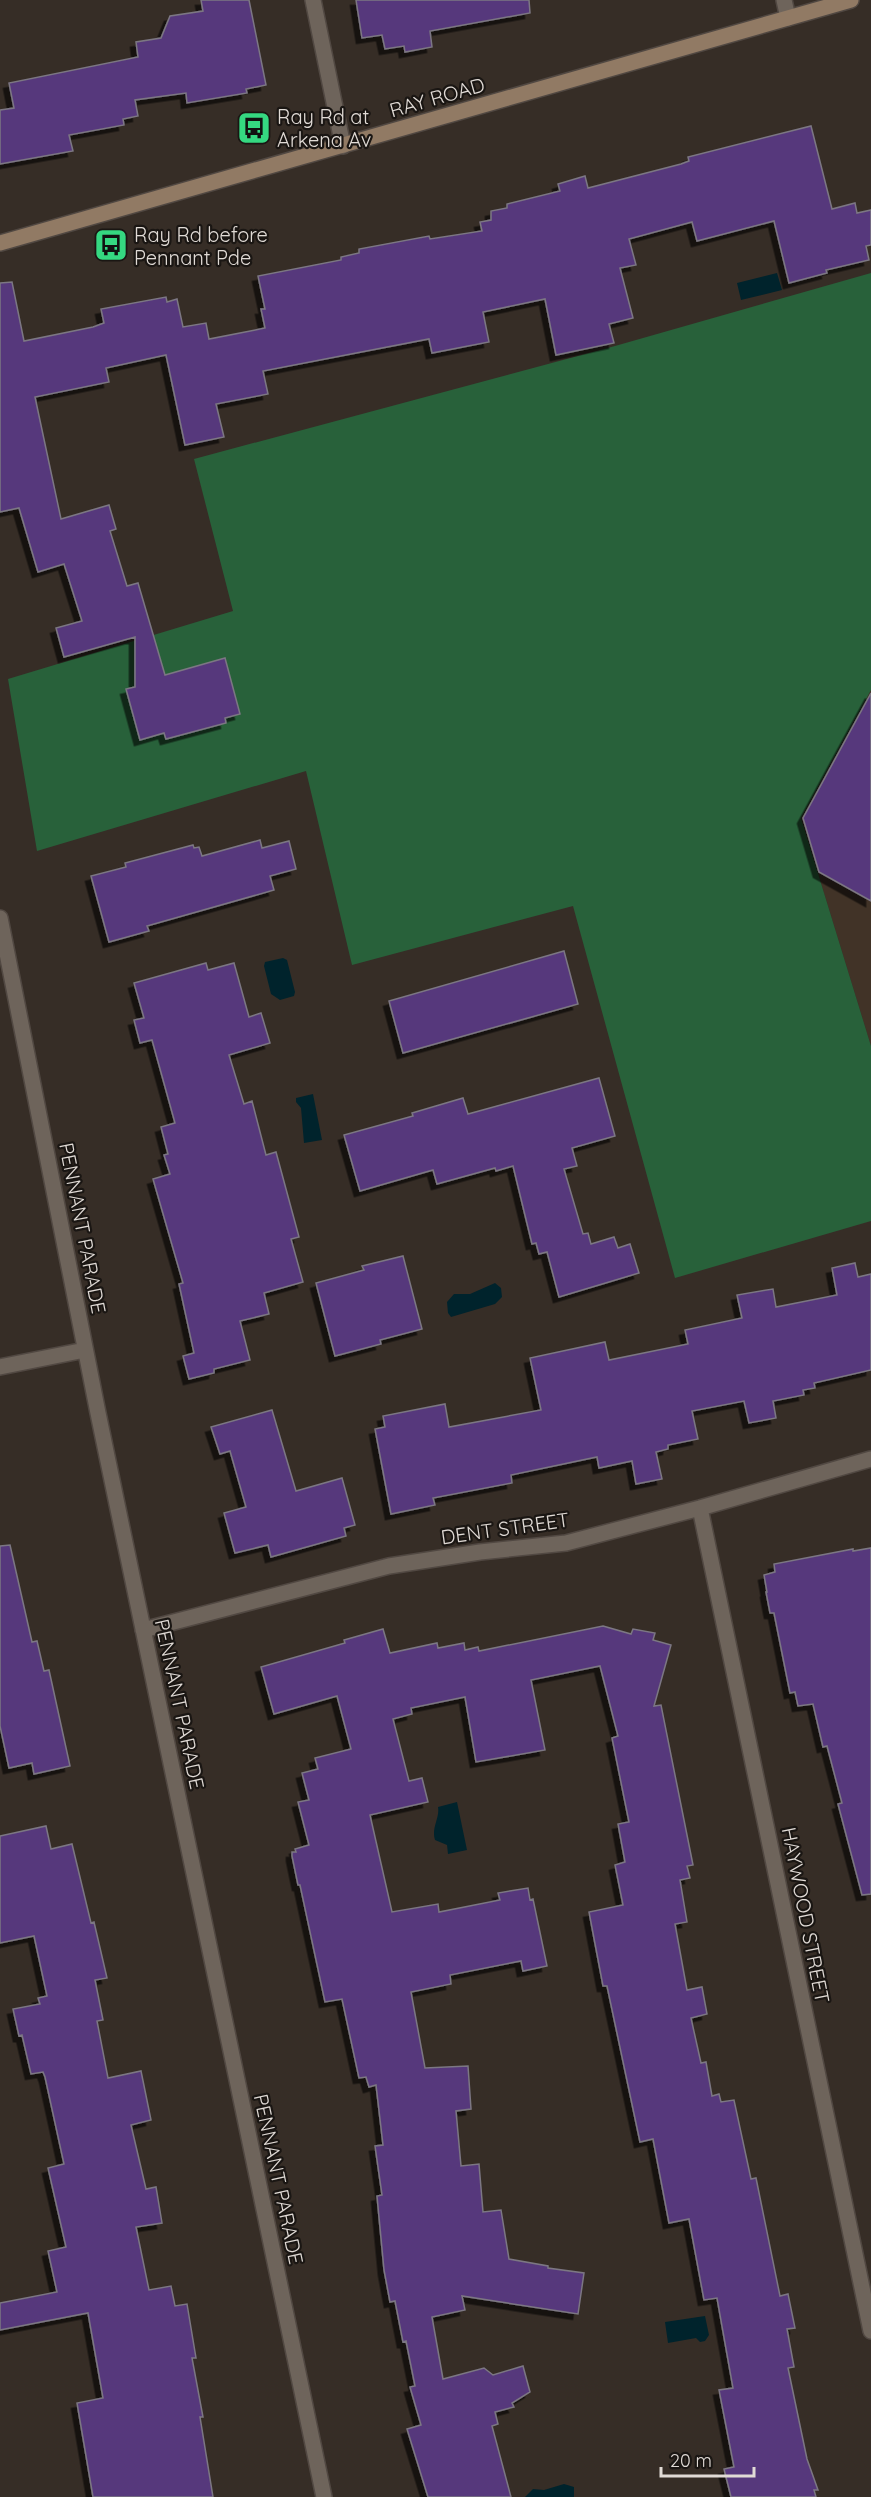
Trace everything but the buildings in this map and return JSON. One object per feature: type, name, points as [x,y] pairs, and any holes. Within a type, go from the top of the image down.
[{"type":"street","points":[[314,0],[343,146]]},
{"type":"street","points":[[784,0],[788,18]]},
{"type":"street","name":"RAY ROAD","points":[[0,243],[851,0]]},
{"type":"street","name":"PENNANT PARADE","points":[[0,918],[143,1630],[324,2497]]},
{"type":"street","points":[[0,1367],[86,1350]]},
{"type":"street","name":"DENT STREET","points":[[143,1630],[389,1566],[480,1552],[566,1543],[700,1508],[871,1459]]},
{"type":"street","name":"HAYWOOD STREET","points":[[700,1508],[871,2331]]},
{"type":"shaded area","points":[[871,690],[871,1046],[801,818]]},
{"type":"green space","points":[[871,273],[871,690],[801,818],[871,1046],[871,1221],[675,1278],[573,906],[352,965],[306,771],[37,851],[8,679],[233,611],[194,459],[615,346]]},
{"type":"water","points":[[777,273],[782,290],[741,300],[737,283]]},
{"type":"water","points":[[283,958],[287,960],[295,992],[294,996],[280,1000],[271,994],[264,966],[265,962]]},
{"type":"water","points":[[313,1094],[322,1140],[304,1143],[301,1108],[296,1098]]},
{"type":"water","points":[[495,1283],[501,1288],[502,1297],[495,1304],[451,1317],[448,1313],[447,1302],[454,1294],[470,1294]]},
{"type":"water","points":[[457,1802],[467,1850],[448,1854],[447,1845],[435,1840],[434,1836],[438,1807]]},
{"type":"water","points":[[705,2316],[709,2335],[705,2341],[700,2342],[696,2338],[668,2343],[665,2322]]},
{"type":"water","points":[[564,2484],[574,2487],[574,2497],[525,2497],[533,2489],[544,2490]]},
{"type":"place","name":"Ray Rd at Arkena Av","points":[[254,128]]},
{"type":"place","name":"Ray Rd before Pennant Pde","points":[[111,245]]}]
